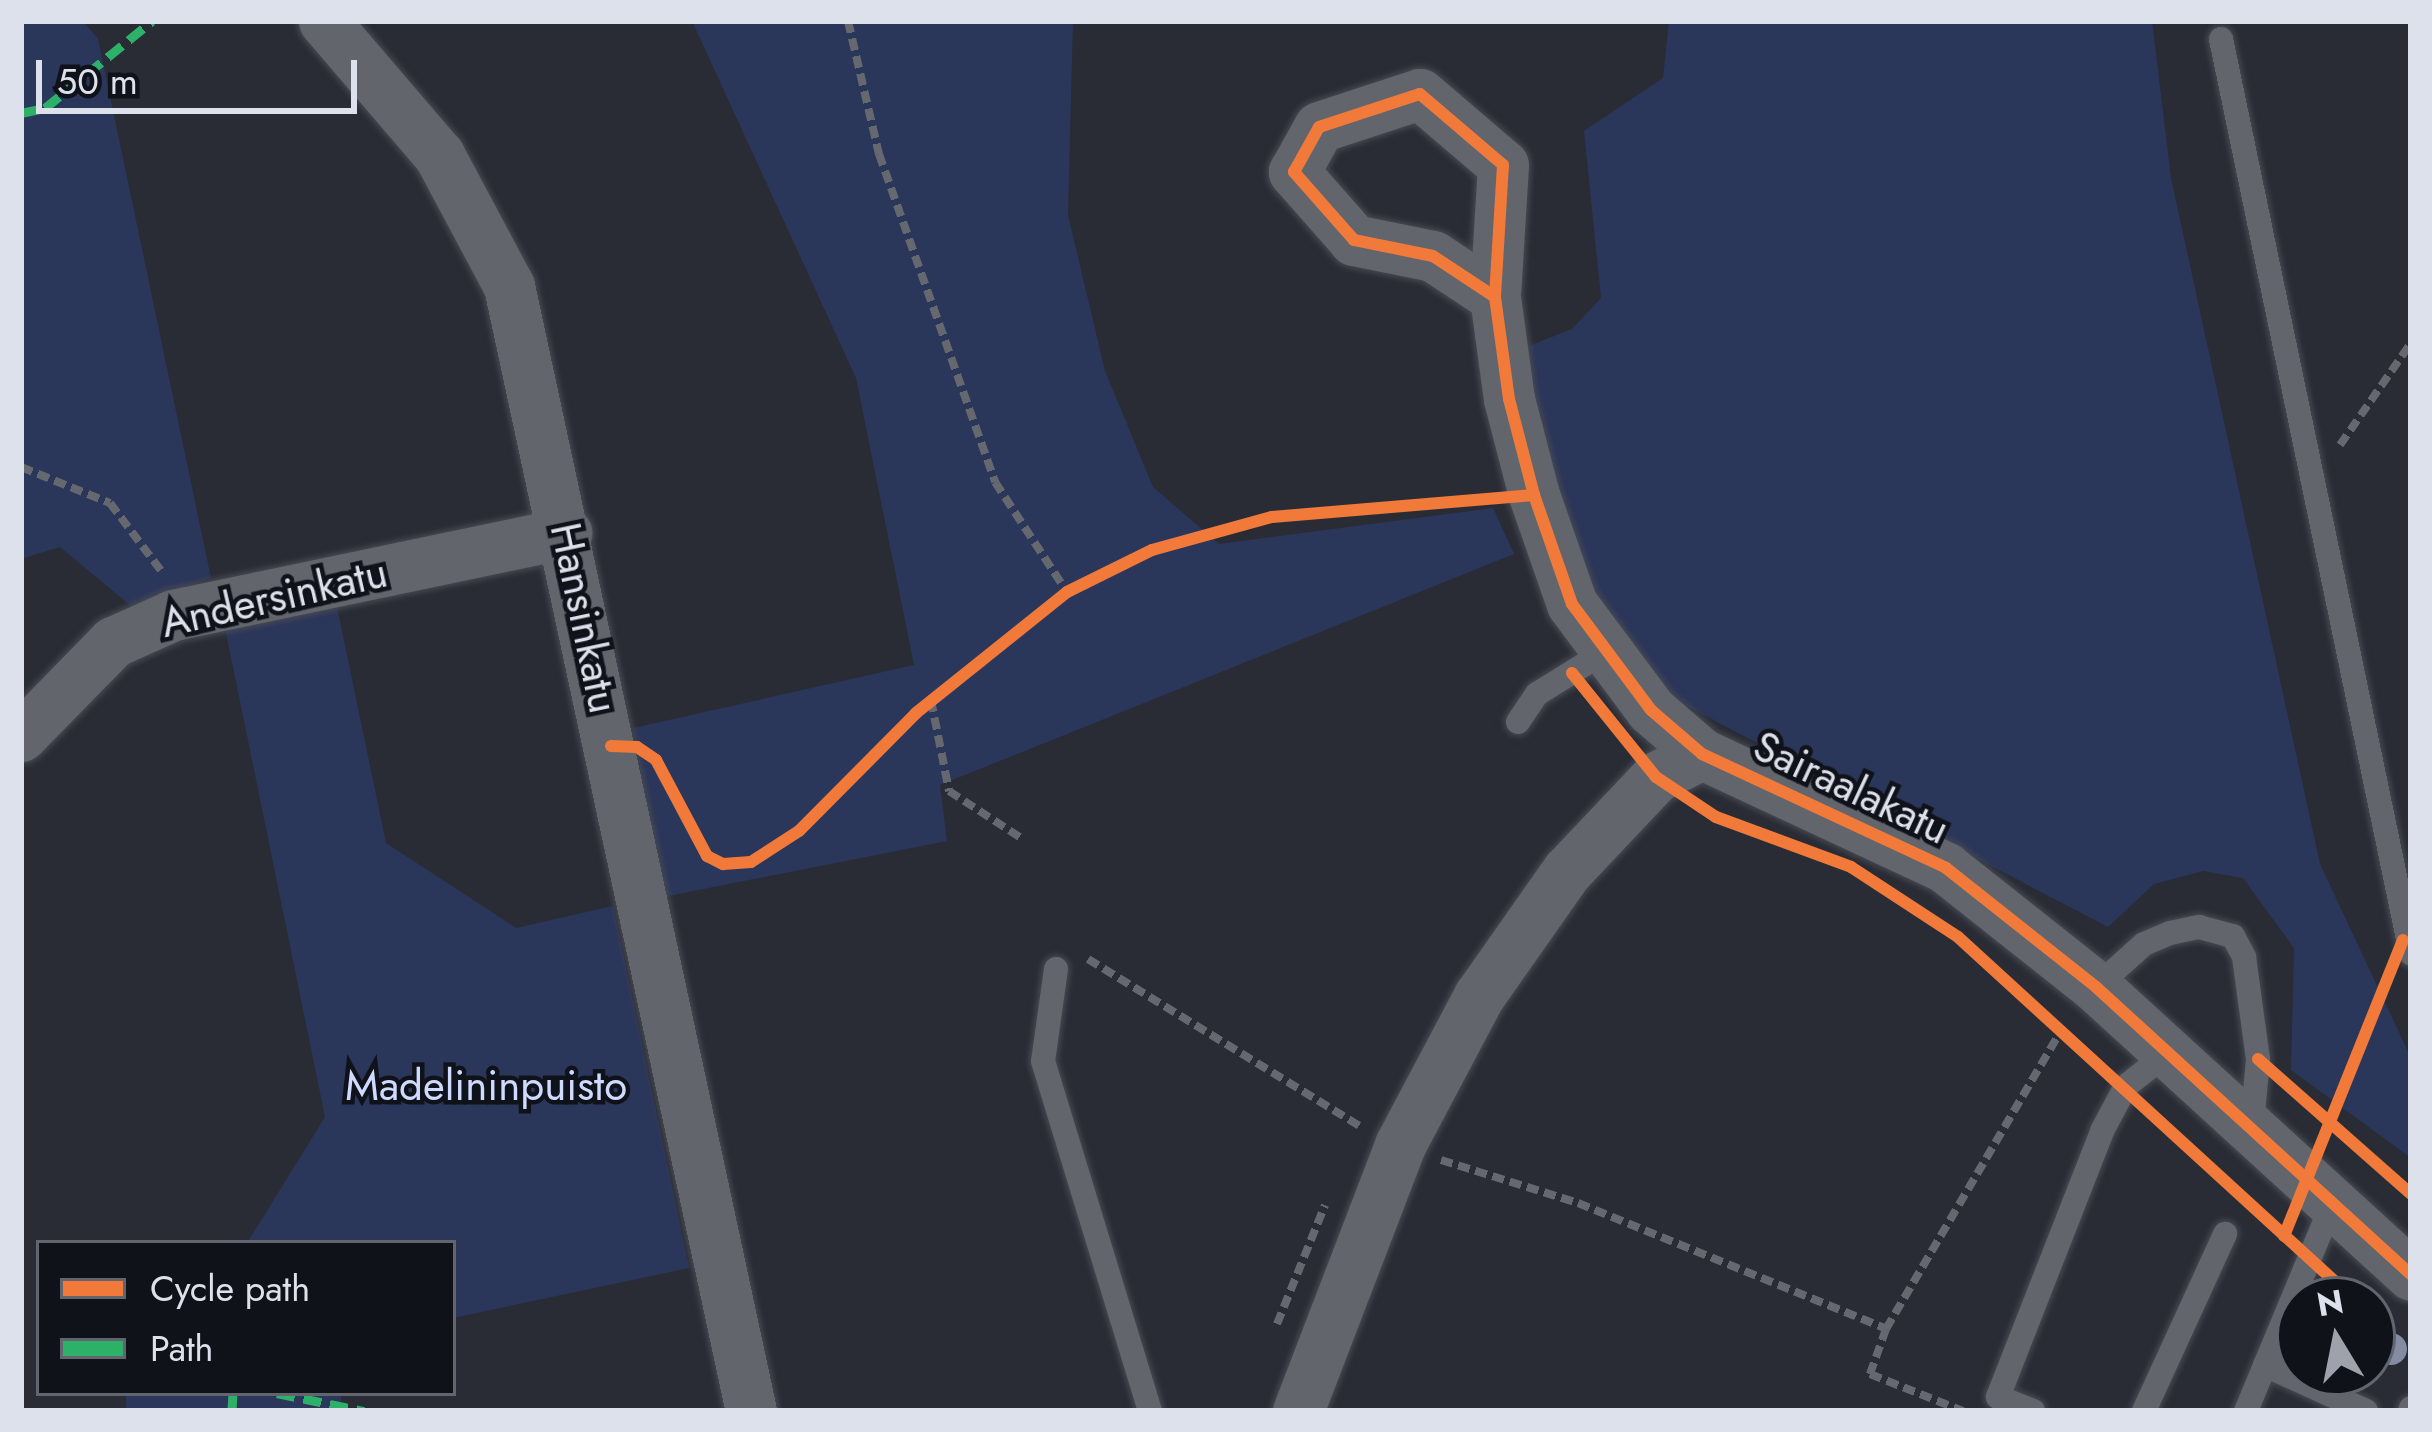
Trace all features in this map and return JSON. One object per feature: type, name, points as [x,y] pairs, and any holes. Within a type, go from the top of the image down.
[{"type":"street","name":"Hansinkatu","points":[[324,21],[439,155],[509,286],[567,533],[751,1411]]},
{"type":"street","name":"Sairaalakatu","points":[[1496,297],[1433,256],[1354,240],[1294,172],[1318,128],[1420,94],[1503,165],[1496,297],[1509,399],[1534,495],[1572,604],[1603,653],[1702,754],[1946,868],[2096,987],[2411,1276]]},
{"type":"street","name":"Andersinkatu","points":[[21,736],[113,642],[172,615],[567,533]]},
{"type":"street","points":[[1298,1411],[1400,1144],[1479,996],[1567,871],[1656,777],[1702,754]]},
{"type":"lane","points":[[2221,39],[2411,953]]},
{"type":"lane","points":[[1518,722],[1538,694],[1603,653]]},
{"type":"lane","points":[[2096,987],[2144,944],[2170,933],[2199,927],[2233,936],[2244,956],[2258,1059],[2251,1133]]},
{"type":"lane","points":[[1057,969],[1043,1061],[1150,1411]]},
{"type":"lane","points":[[2033,1411],[1998,1397],[2126,1086],[2169,1052]]},
{"type":"lane","points":[[2246,1411],[2332,1204]]},
{"type":"lane","points":[[2144,1411],[2225,1234]]},
{"type":"lane","points":[[2265,1365],[2366,1411]]},
{"type":"path","points":[[848,21],[854,69],[901,222],[995,482],[1067,592]]},
{"type":"path","points":[[2309,476],[2325,466],[2411,344]]},
{"type":"path","points":[[21,467],[110,502],[166,578],[172,615]]},
{"type":"path","points":[[1051,606],[1089,582]]},
{"type":"path","points":[[916,713],[948,686]]},
{"type":"path","points":[[931,700],[950,791],[1021,838]]},
{"type":"path","points":[[1081,955],[1400,1144],[1578,1203],[1886,1329]]},
{"type":"path","points":[[2045,1014],[2126,1086]]},
{"type":"path","points":[[1964,1411],[1870,1374],[1886,1329],[2062,1029]]},
{"type":"green space","points":[[21,21],[83,21],[98,39],[211,578],[131,606],[60,547],[21,559]]},
{"type":"green space","points":[[692,21],[1073,21],[1068,215],[1105,371],[1153,487],[1219,544],[1493,508],[1514,554],[940,785],[947,841],[663,897],[633,728],[914,665],[856,378]]},
{"type":"green space","points":[[1669,21],[2152,21],[2171,178],[2320,864],[2411,1058],[2411,1158],[2291,1070],[2294,948],[2243,878],[2203,871],[2154,884],[2108,927],[1662,693],[1595,600],[1531,402],[1526,347],[1572,329],[1601,298],[1584,131],[1663,78]]},
{"type":"green space","name":"Madelininpuisto","points":[[337,607],[386,843],[516,928],[613,906],[689,1268],[456,1317],[456,1240],[249,1240],[325,1117],[225,628]]},
{"type":"green space","points":[[126,1396],[341,1396],[341,1411],[126,1411]]},
{"type":"marked path","points":[[21,113],[45,108],[152,21]]},
{"type":"marked path","points":[[232,1411],[233,1396]]},
{"type":"marked path","points":[[292,1396],[364,1411]]},
{"type":"cycle path","points":[[1495,297],[1433,256],[1354,240],[1294,172],[1319,127],[1420,94],[1503,165],[1495,297],[1509,399],[1534,495],[1572,604],[1651,710],[1702,754],[1946,868],[2096,987],[2411,1275]]},
{"type":"cycle path","points":[[611,746],[637,747],[656,760],[707,856],[723,864],[751,862],[799,831],[916,713],[1067,592],[1152,550],[1272,517],[1534,495]]},
{"type":"cycle path","points":[[1572,673],[1656,777],[1716,817],[1851,867],[1958,937],[2329,1276]]},
{"type":"cycle path","points":[[2284,1236],[2403,940]]},
{"type":"cycle path","points":[[2258,1059],[2411,1194]]}]
